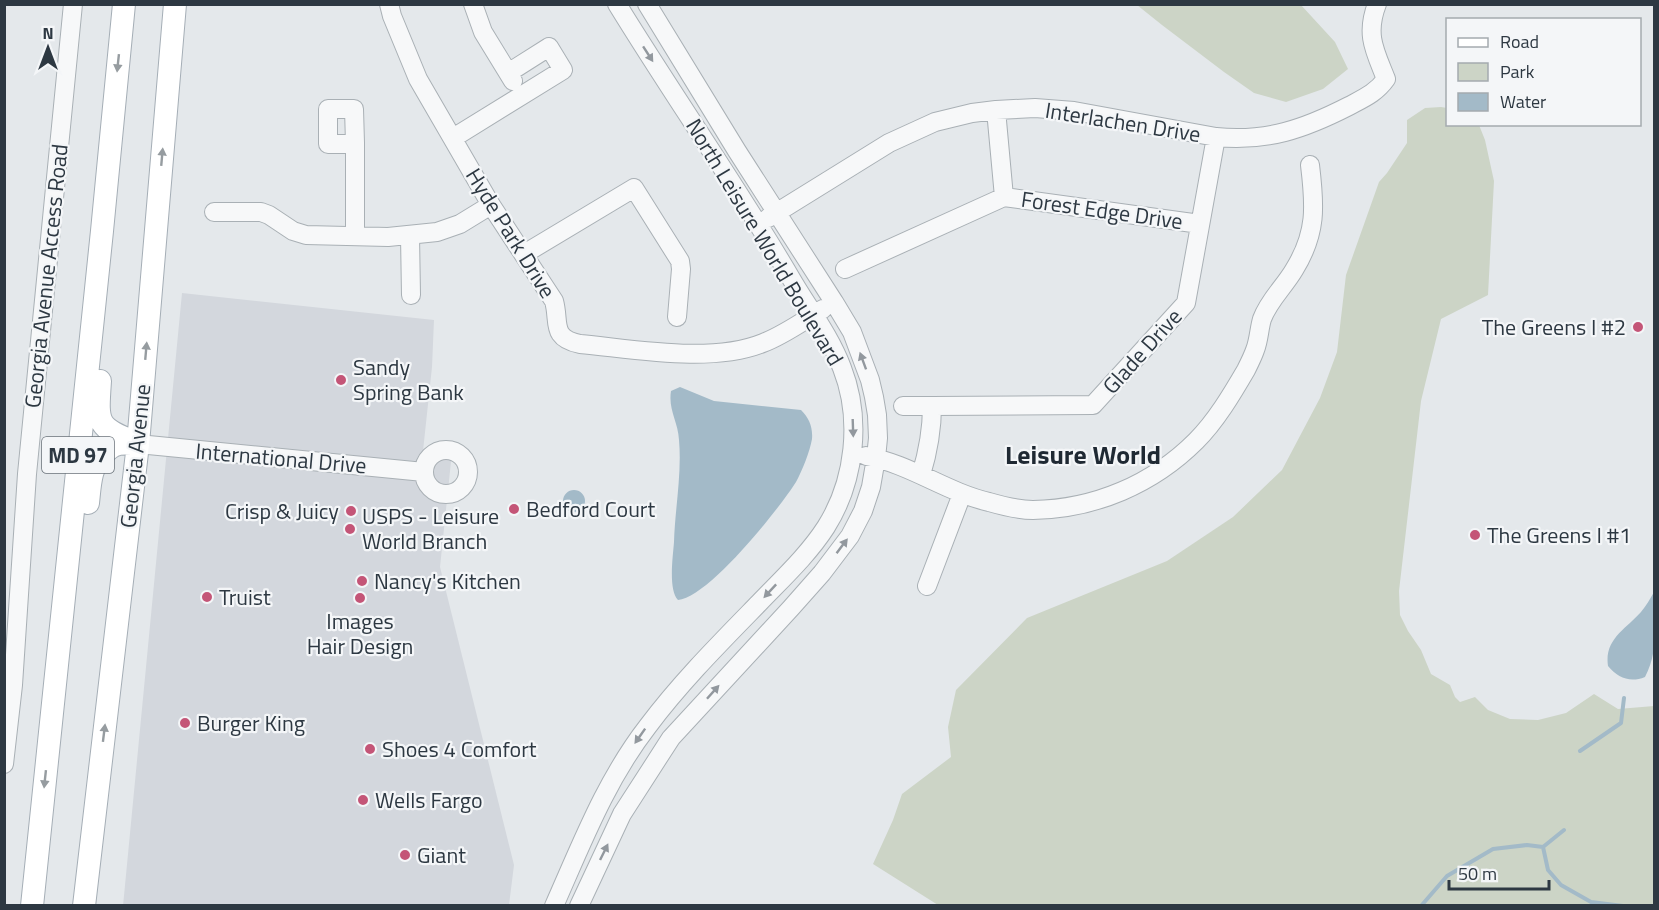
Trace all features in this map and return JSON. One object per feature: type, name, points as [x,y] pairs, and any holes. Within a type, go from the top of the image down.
[{"type":"main road","name":"MD 97","points":[[32,906],[124,4]]},
{"type":"main road","name":"Georgia Avenue","points":[[84,906],[138,444],[175,4]]},
{"type":"main road","points":[[102,231],[107,296],[99,417],[112,434],[138,444]]},
{"type":"main road","points":[[48,748],[81,564],[93,467],[110,447],[120,443],[138,444]]},
{"type":"main road","points":[[88,874],[89,906]]},
{"type":"street","name":"Georgia Avenue Access Road","points":[[4,764],[27,474],[73,4]]},
{"type":"street","name":"Hyde Park Drive","points":[[389,4],[418,80],[491,205],[554,301],[557,327],[560,333],[572,342],[684,354],[724,353],[761,344],[782,335],[834,302]]},
{"type":"street","points":[[473,4],[483,32],[522,96]]},
{"type":"street","name":"North Leisure World Boulevard","points":[[554,906],[598,806],[625,758],[647,727],[686,680],[801,558],[826,527],[838,502],[852,454],[854,433],[848,386],[842,366],[829,339],[759,224],[617,4]]},
{"type":"street","name":"North Leisure World Boulevard","points":[[579,906],[622,814],[671,738],[791,608],[850,536],[863,512],[871,487],[876,458],[877,415],[872,388],[852,332],[647,4]]},
{"type":"street","name":"Interlachen Drive","points":[[759,224],[889,143],[935,122],[972,113],[1035,108],[1074,111],[1237,139],[1270,136],[1291,131],[1328,117],[1379,89],[1386,79],[1371,38],[1372,19],[1377,4]]},
{"type":"street","points":[[453,138],[563,70],[549,47],[508,73]]},
{"type":"street","name":"Forest Edge Drive","points":[[996,110],[1004,196]]},
{"type":"street","name":"Glade Drive","points":[[903,406],[1093,405],[1185,303],[1216,137]]},
{"type":"street","points":[[355,144],[355,236]]},
{"type":"street","points":[[852,454],[890,462],[962,494],[986,502],[1031,510],[1092,501],[1128,489],[1150,478],[1197,440],[1217,416],[1246,370],[1270,301],[1295,268],[1308,242],[1314,212],[1310,165]]},
{"type":"street","points":[[524,254],[633,188],[680,261],[677,317]]},
{"type":"street","name":"Forest Edge Drive","points":[[845,269],[1004,196],[1200,224]]},
{"type":"street","points":[[214,212],[269,214],[292,231],[306,235],[410,236],[437,232],[460,224],[491,205]]},
{"type":"street","points":[[410,236],[411,296]]},
{"type":"street","points":[[921,475],[929,447],[932,406]]},
{"type":"street","name":"International Drive","points":[[138,444],[424,472]]},
{"type":"street","points":[[927,586],[962,494]]},
{"type":"shaded area","points":[[182,293],[434,320],[432,367],[423,451],[452,452],[440,567],[514,865],[509,905],[123,906]]},
{"type":"green space","points":[[1137,5],[1301,5],[1335,42],[1348,69],[1323,89],[1286,102],[1254,93]]},
{"type":"green space","points":[[1425,108],[1446,108],[1446,126],[1479,126],[1485,140],[1494,181],[1488,295],[1441,319],[1421,401],[1399,591],[1400,615],[1421,650],[1431,674],[1450,685],[1460,702],[1475,697],[1488,710],[1510,719],[1538,720],[1566,713],[1594,694],[1618,709],[1654,706],[1654,905],[938,905],[873,864],[902,794],[951,757],[948,727],[956,690],[1027,618],[1167,561],[1233,517],[1282,470],[1320,398],[1337,352],[1346,275],[1379,182],[1407,143],[1407,120]]},
{"type":"water","points":[[680,387],[714,401],[801,410],[810,423],[812,435],[808,455],[796,482],[775,512],[707,585],[678,600],[673,589],[672,572],[680,453],[670,398],[671,391]]},
{"type":"water","points":[[570,490],[578,490],[585,497],[585,505],[578,512],[570,512],[563,505],[563,497]]},
{"type":"water","points":[[1654,592],[1655,636],[1649,667],[1645,677],[1634,680],[1625,678],[1616,674],[1608,666],[1609,649],[1617,635],[1643,610]]},
{"type":"waterway","points":[[1580,751],[1621,723],[1624,698]]},
{"type":"waterway","points":[[1543,847],[1564,830]]},
{"type":"waterway","points":[[1421,906],[1447,876],[1493,849],[1527,845],[1543,847],[1548,870],[1561,885],[1591,902],[1623,906]]},
{"type":"place","name":"The Greens I #2","points":[[1638,327]]},
{"type":"place","name":"Sandy Spring Bank","points":[[341,380]]},
{"type":"place","name":"Bedford Court","points":[[514,509]]},
{"type":"place","name":"Crisp & Juicy","points":[[351,511]]},
{"type":"place","name":"USPS - Leisure World Branch","points":[[350,529]]},
{"type":"place","name":"The Greens I #1","points":[[1475,535]]},
{"type":"place","name":"Nancy's Kitchen","points":[[362,581]]},
{"type":"place","name":"Truist","points":[[207,597]]},
{"type":"place","name":"Images Hair Design","points":[[360,598]]},
{"type":"place","name":"Burger King","points":[[185,723]]},
{"type":"place","name":"Shoes 4 Comfort","points":[[370,749]]},
{"type":"place","name":"Wells Fargo","points":[[363,800]]},
{"type":"place","name":"Giant","points":[[405,855]]},
{"type":"district","name":"Leisure World","points":[[1083,454]]}]
